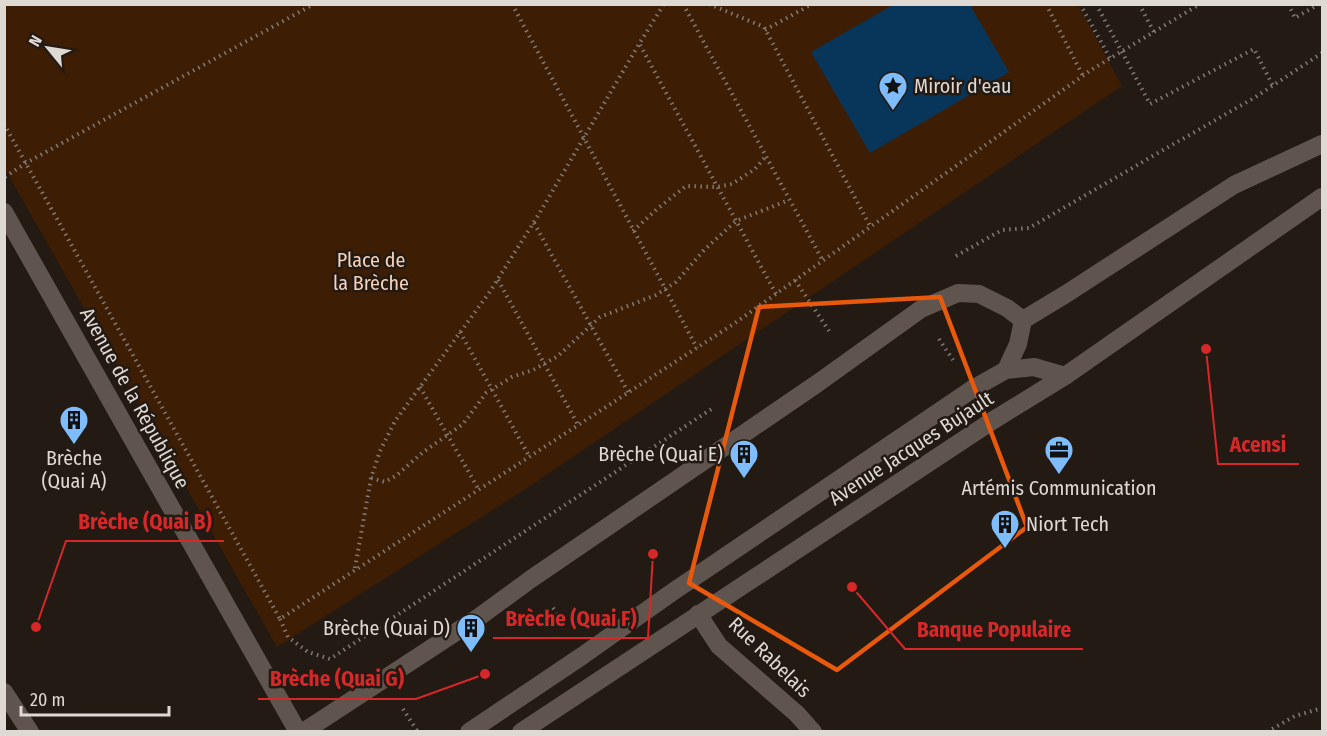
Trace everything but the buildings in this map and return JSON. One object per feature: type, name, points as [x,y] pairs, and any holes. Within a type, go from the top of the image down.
[{"type":"street","points":[[1006,370],[1018,344],[1023,320],[1234,186],[1323,144]]},
{"type":"street","name":"Avenue Jacques Bujault","points":[[521,732],[982,428],[1065,376],[1323,196]]},
{"type":"street","name":"Avenue de la République","points":[[4,212],[298,732]]},
{"type":"street","points":[[303,732],[479,617],[818,383],[921,309],[958,293],[979,294],[1007,308],[1023,320]]},
{"type":"street","points":[[469,732],[964,395],[1006,370],[1034,367],[1065,376]]},
{"type":"street","name":"Rue Rabelais","points":[[698,614],[719,646],[797,714],[813,732]]},
{"type":"street","points":[[4,692],[30,732]]},
{"type":"path","points":[[4,177],[314,4]]},
{"type":"path","points":[[512,4],[697,348]]},
{"type":"path","points":[[355,569],[371,478],[380,451],[395,421],[489,293],[664,4]]},
{"type":"path","points":[[683,4],[823,261]]},
{"type":"path","points":[[709,4],[764,27],[870,226]]},
{"type":"path","points":[[765,30],[812,4]]},
{"type":"path","points":[[1046,4],[1083,76]]},
{"type":"path","points":[[1080,4],[1110,58]]},
{"type":"path","points":[[1096,4],[1150,104],[1254,49],[1273,86]]},
{"type":"path","points":[[1139,4],[1154,32]]},
{"type":"path","points":[[280,619],[697,348],[1083,76],[1200,4]]},
{"type":"path","points":[[1288,4],[1295,18],[1310,7],[1319,4]]},
{"type":"path","points":[[639,44],[776,294]]},
{"type":"path","points":[[1029,228],[1254,98],[1323,53]]},
{"type":"path","points":[[4,124],[288,637],[308,652],[330,659],[722,402]]},
{"type":"path","points":[[633,231],[657,208],[686,186],[717,187],[732,183],[755,169],[766,156]]},
{"type":"path","points":[[371,478],[385,482],[397,475],[422,453],[463,424],[486,393],[512,377],[533,370],[558,356],[600,317],[656,295],[676,282],[704,250],[736,221],[789,200]]},
{"type":"path","points":[[534,222],[628,392]]},
{"type":"path","points":[[497,279],[578,425]]},
{"type":"path","points":[[795,280],[830,331]]},
{"type":"path","points":[[934,331],[955,363]]},
{"type":"path","points":[[460,332],[529,456]]},
{"type":"path","points":[[420,387],[478,490]]},
{"type":"path","points":[[552,606],[569,632]]},
{"type":"path","points":[[398,701],[418,732]]},
{"type":"path","points":[[1267,732],[1295,716],[1323,708]]},
{"type":"highlighted area","points":[[940,297],[1027,527],[837,670],[689,583],[759,307]]},
{"type":"green space","name":"Place de la Brèche","points":[[4,5],[1078,5],[1122,86],[524,490],[277,647],[5,169]]},
{"type":"water","name":"Miroir d'eau","points":[[893,5],[970,5],[1009,72],[870,153],[811,52]]},
{"type":"place","name":"Miroir d'eau","points":[[893,112]]},
{"type":"place","name":"Acensi","points":[[1206,349]]},
{"type":"place","name":"Brèche (Quai A)","points":[[74,446]]},
{"type":"place","name":"Artémis Communication","points":[[1059,476]]},
{"type":"place","name":"Brèche (Quai E)","points":[[744,480]]},
{"type":"place","name":"Niort Tech","points":[[1005,550]]},
{"type":"place","name":"Brèche (Quai F)","points":[[653,554]]},
{"type":"place","name":"Banque Populaire","points":[[852,587]]},
{"type":"place","name":"Brèche (Quai B)","points":[[36,627]]},
{"type":"place","name":"Brèche (Quai D)","points":[[471,654]]},
{"type":"place","name":"Brèche (Quai G)","points":[[485,674]]}]
